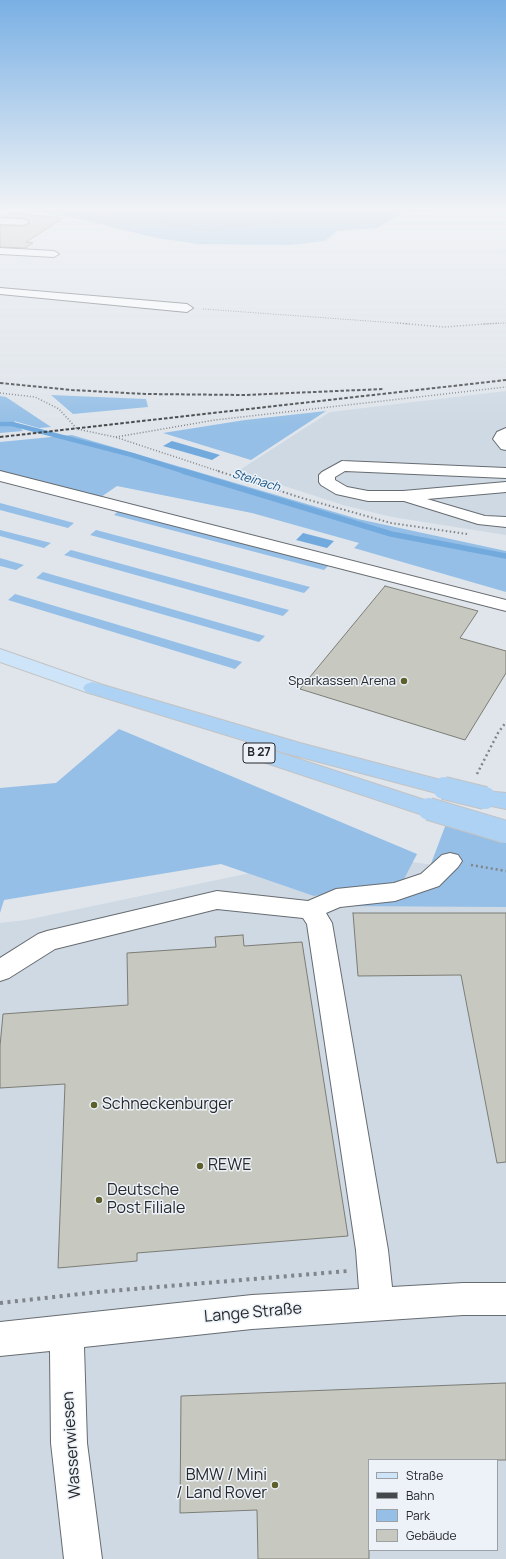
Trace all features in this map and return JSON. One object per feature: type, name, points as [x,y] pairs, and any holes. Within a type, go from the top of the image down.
[{"type":"highway","name":"B 27","points":[[93,688],[293,748],[444,788],[499,798]]},
{"type":"highway","name":"B 27","points":[[93,688],[203,735],[428,809],[506,832]]},
{"type":"main road","name":"B 27","points":[[0,655],[93,688]]},
{"type":"street","points":[[0,291],[187,308]]},
{"type":"street","points":[[506,432],[500,439],[506,446]]},
{"type":"street","points":[[506,473],[342,466],[327,475],[327,482],[342,491],[368,496],[403,496],[506,487]]},
{"type":"street","points":[[0,476],[506,606]]},
{"type":"street","points":[[403,496],[484,521],[506,522]]},
{"type":"street","points":[[0,971],[48,941],[145,916],[217,900],[310,910],[336,898],[396,892],[430,880],[450,861]]},
{"type":"street","points":[[310,910],[319,923],[372,1250],[377,1304]]},
{"type":"street","name":"Lange Straße","points":[[0,1339],[252,1312],[463,1299],[506,1300]]},
{"type":"street","name":"Wasserwiesen","points":[[67,1331],[69,1443],[83,1559]]},
{"type":"path","points":[[187,308],[444,327],[506,323]]},
{"type":"path","points":[[115,437],[215,420],[506,387]]},
{"type":"path","points":[[0,393],[35,397],[59,409],[77,429],[115,437],[302,498],[391,523],[468,534]]},
{"type":"path","points":[[476,776],[498,733],[506,722]]},
{"type":"path","points":[[0,1303],[98,1292],[374,1269]]},
{"type":"shaded area","points":[[506,391],[506,535],[392,517],[343,505],[238,471],[330,412]]},
{"type":"shaded area","points":[[172,441],[220,455],[212,460],[163,446]]},
{"type":"shaded area","points":[[303,533],[334,541],[327,548],[296,540]]},
{"type":"shaded area","points":[[406,861],[506,876],[506,1559],[0,1559],[0,923],[26,920],[255,872]]},
{"type":"green space","points":[[51,395],[146,399],[148,407],[73,414]]},
{"type":"green space","points":[[0,396],[6,397],[51,427],[39,428],[14,421],[23,431],[0,433]]},
{"type":"green space","points":[[326,411],[251,460],[163,433],[245,420]]},
{"type":"green space","points":[[72,435],[358,519],[506,551],[506,592],[354,548],[359,543],[252,513],[117,486],[101,497],[0,471],[0,442]]},
{"type":"green space","points":[[0,503],[74,523],[68,528],[0,510]]},
{"type":"green space","points":[[119,510],[329,565],[324,570],[114,515]]},
{"type":"green space","points":[[0,530],[51,543],[44,548],[0,536]]},
{"type":"green space","points":[[96,530],[310,587],[304,593],[90,535]]},
{"type":"green space","points":[[71,550],[289,610],[283,616],[64,555]]},
{"type":"green space","points":[[0,558],[24,565],[16,570],[0,566]]},
{"type":"green space","points":[[43,572],[265,636],[259,642],[36,578]]},
{"type":"green space","points":[[15,594],[242,662],[235,669],[8,600]]},
{"type":"green space","points":[[119,729],[417,854],[403,881],[314,896],[221,864],[4,900],[0,913],[0,788],[56,783]]},
{"type":"green space","points":[[446,824],[506,840],[506,907],[334,906],[402,899],[421,890]]},
{"type":"building","name":"Sparkassen Arena","points":[[385,586],[478,611],[460,638],[506,651],[506,673],[465,740],[300,689]]},
{"type":"building","points":[[353,913],[506,913],[506,1162],[497,1163],[461,975],[358,976]]},
{"type":"building","name":"REWE","points":[[243,935],[244,946],[302,942],[348,1236],[137,1253],[137,1261],[58,1268],[65,1084],[0,1088],[0,1046],[3,1014],[128,1005],[127,953],[216,947],[215,937]]},
{"type":"building","name":"BMW / Mini / Land Rover","points":[[506,1383],[506,1460],[368,1459],[369,1559],[258,1559],[257,1510],[180,1513],[181,1396]]},
{"type":"waterway","name":"Steinach","points":[[0,424],[12,424],[132,455],[186,472]]},
{"type":"waterway","name":"Steinach","points":[[183,471],[391,534],[506,556]]},
{"type":"railway","points":[[0,437],[506,380]]},
{"type":"railway","points":[[0,383],[72,390],[145,394],[245,395],[383,389]]},
{"type":"place","name":"Sparkassen Arena","points":[[404,681]]},
{"type":"place","name":"Schneckenburger","points":[[94,1105]]},
{"type":"place","name":"REWE","points":[[200,1166]]},
{"type":"place","name":"Deutsche Post Filiale","points":[[99,1200]]},
{"type":"place","name":"BMW / Mini / Land Rover","points":[[275,1485]]}]
